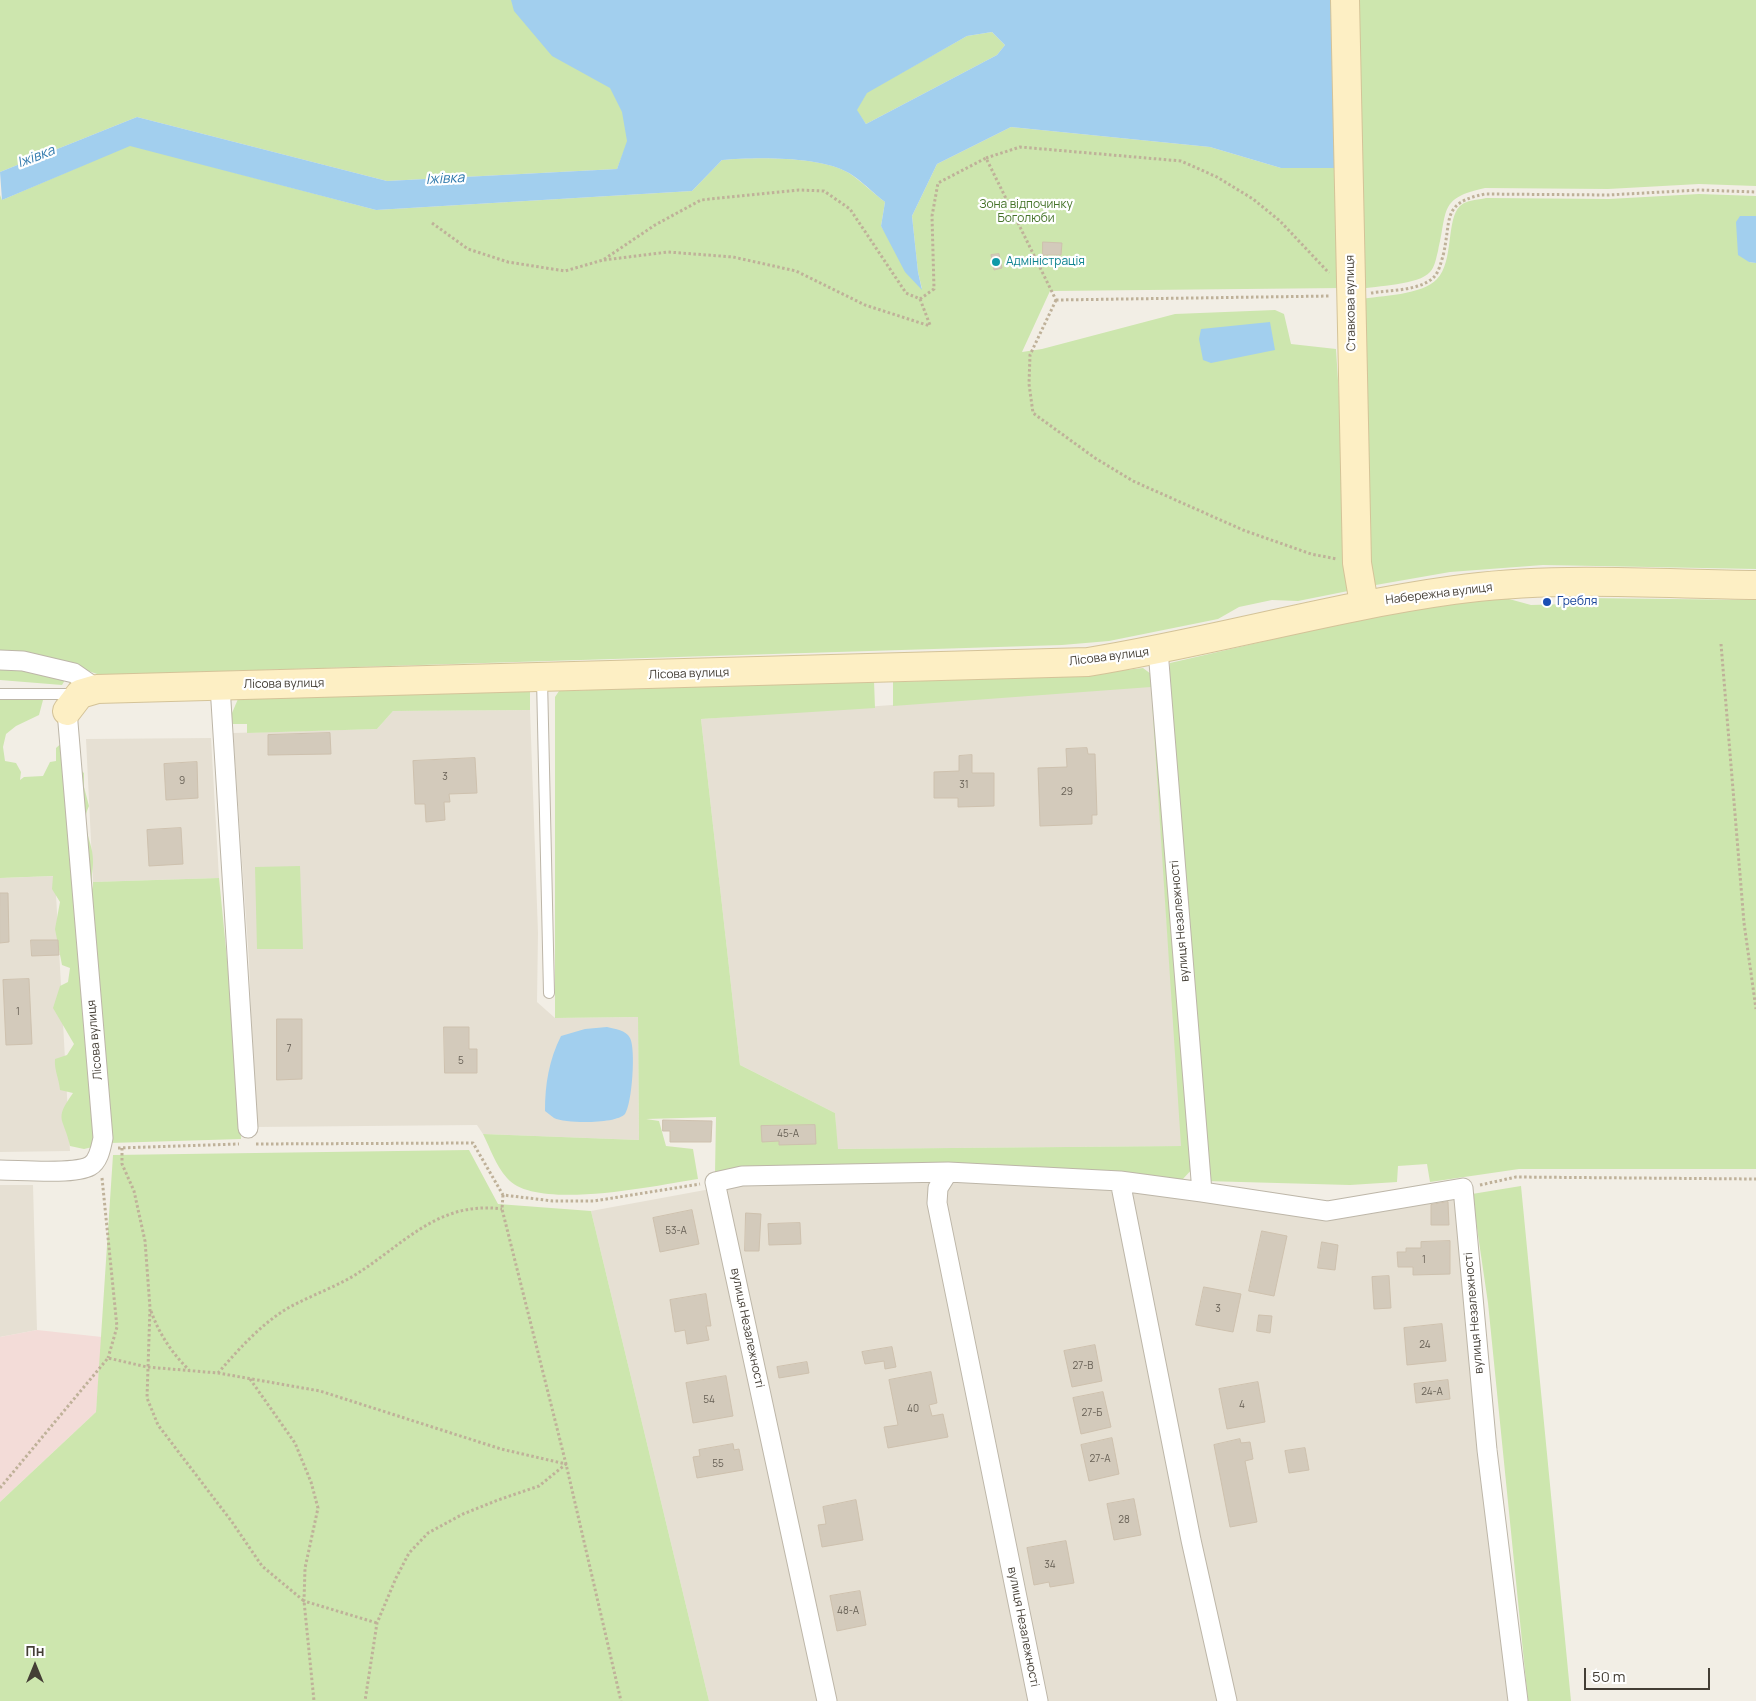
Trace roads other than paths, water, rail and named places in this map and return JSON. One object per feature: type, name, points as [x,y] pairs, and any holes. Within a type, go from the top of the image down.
[{"type":"street","name":"Ставкова вулиця","points":[[1345,0],[1357,564],[1364,604]]},
{"type":"street","name":"Набережна вулиця","points":[[1158,650],[1364,604],[1456,589],[1545,583],[1756,585]]},
{"type":"street","name":"Лісова вулиця","points":[[0,1170],[77,1170],[92,1165],[101,1148],[103,1138],[97,1061],[82,698],[220,686],[1088,662],[1158,650]]},
{"type":"street","name":"вулиця Незалежності","points":[[1158,650],[1202,1192],[1327,1211],[1463,1188],[1487,1450],[1518,1701]]},
{"type":"street","points":[[0,660],[23,661],[74,673],[82,698]]},
{"type":"street","points":[[220,686],[248,1128]]},
{"type":"street","name":"вулиця Незалежності","points":[[828,1701],[715,1182],[742,1176],[948,1172]]},
{"type":"street","name":"вулиця Незалежності","points":[[948,1172],[938,1188],[937,1203],[1038,1701]]},
{"type":"street","points":[[948,1172],[1120,1181],[1202,1192]]},
{"type":"street","points":[[1120,1181],[1191,1540],[1227,1701]]},
{"type":"lane","points":[[542,678],[549,993]]},
{"type":"lane","points":[[0,694],[82,698]]},
{"type":"water","name":"Іжівка","points":[[511,0],[1337,0],[1341,168],[1281,168],[1210,147],[1011,127],[937,164],[912,216],[918,272],[922,290],[905,272],[881,226],[885,202],[858,179],[836,167],[821,163],[787,159],[752,158],[722,160],[692,191],[376,210],[130,146],[2,200],[0,172],[137,117],[387,181],[617,169],[627,141],[622,112],[610,88],[552,56],[514,11]],"holes":[[[992,32],[1005,45],[997,55],[866,124],[857,110],[867,93],[967,36]]]},
{"type":"water","points":[[1740,216],[1756,216],[1756,263],[1749,262],[1738,255],[1736,222]]},
{"type":"water","points":[[1270,322],[1275,350],[1211,363],[1203,360],[1199,339],[1201,329]]},
{"type":"water","points":[[607,1027],[626,1033],[632,1044],[633,1064],[630,1099],[625,1114],[612,1120],[591,1122],[554,1118],[545,1111],[546,1091],[548,1072],[561,1036],[585,1029]]},
{"type":"place","name":"Адміністрація","points":[[996,262]]},
{"type":"place","name":"Гребля","points":[[1547,602]]},
{"type":"park label","name":"Зона відпочинку Боголюби","points":[[1026,212]]}]
